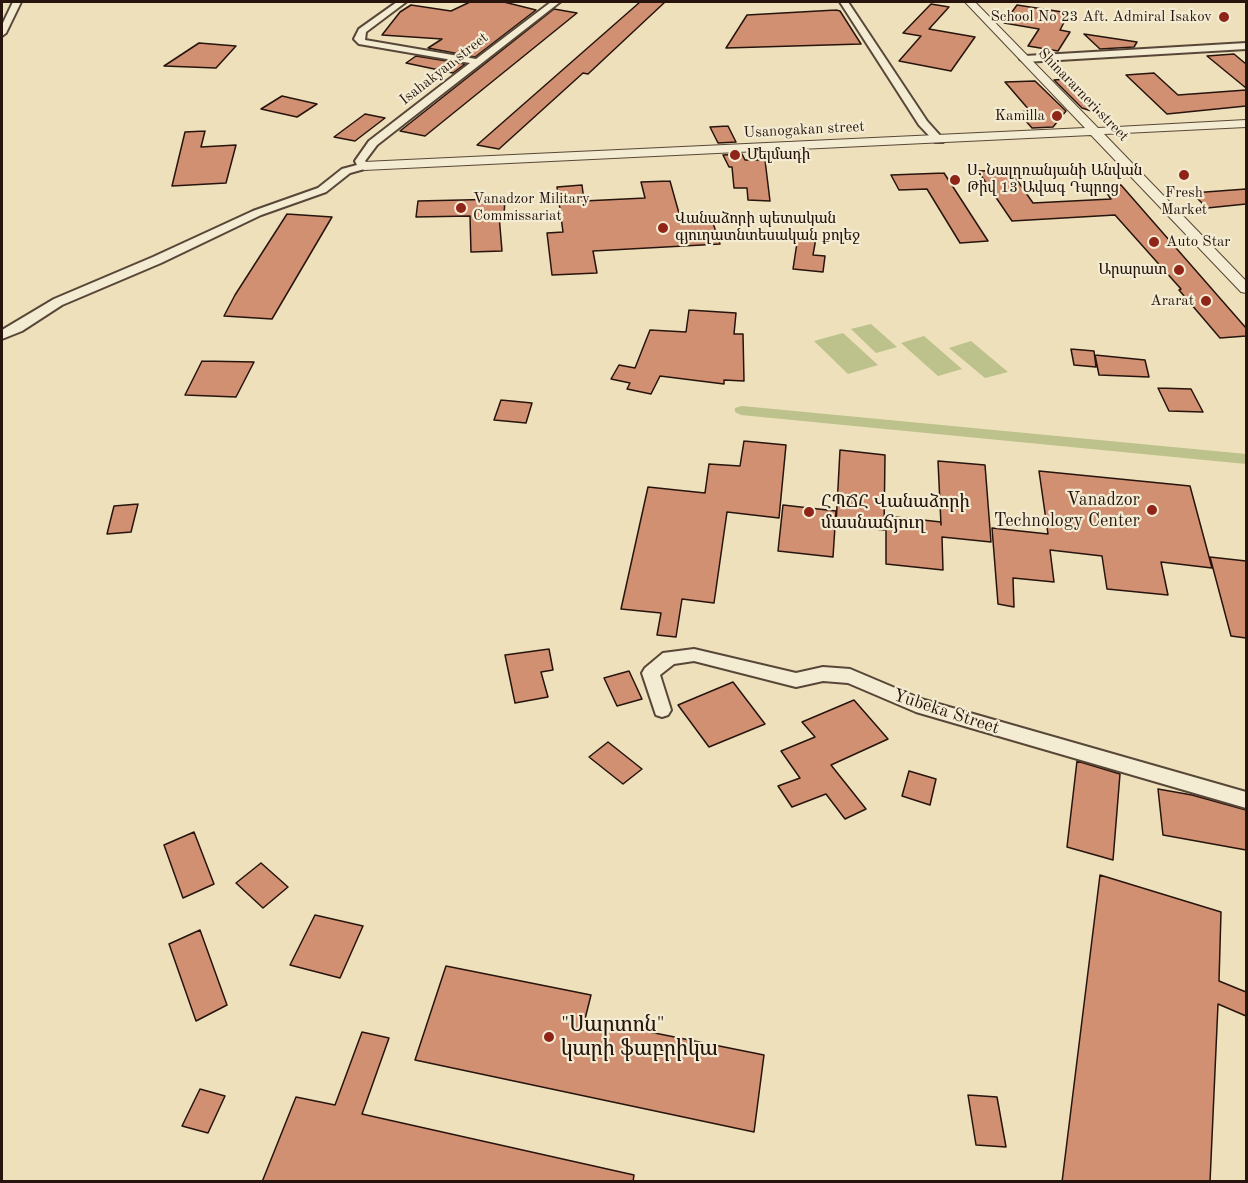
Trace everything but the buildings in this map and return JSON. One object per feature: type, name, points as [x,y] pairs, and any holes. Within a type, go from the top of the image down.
[{"type":"street","points":[[2,33],[17,2]]},
{"type":"street","points":[[402,2],[362,31],[359,39],[362,42],[478,62]]},
{"type":"street","name":"Isahakyan street","points":[[364,166],[360,161],[373,143],[556,2]]},
{"type":"street","points":[[844,2],[923,123],[939,140]]},
{"type":"street","name":"Shinararneri street","points":[[970,2],[1246,289]]},
{"type":"street","points":[[1025,59],[1246,46]]},
{"type":"street","name":"Usanogakan street","points":[[364,166],[939,140],[1246,123]]},
{"type":"street","points":[[2,335],[58,302],[157,260],[257,213],[322,190],[346,171],[364,166]]},
{"type":"street","name":"Yubeka Street","points":[[662,710],[651,673],[669,658],[694,655],[795,680],[823,674],[850,676],[916,705],[1246,800]]},
{"type":"green space","points":[[871,324],[897,347],[876,353],[851,329]]},
{"type":"green space","points":[[843,333],[878,365],[848,374],[814,341]]},
{"type":"green space","points":[[924,336],[962,369],[938,376],[901,343]]},
{"type":"green space","points":[[971,341],[1008,372],[985,378],[949,348]]},
{"type":"green space","points":[[742,406],[1246,454],[1246,464],[741,415],[735,412],[735,408]]},
{"type":"place","name":"School No 23 Aft. Admiral Isakov","points":[[1224,17]]},
{"type":"place","name":"Kamilla","points":[[1057,116]]},
{"type":"place","name":"Մելմադի","points":[[735,155]]},
{"type":"place","name":"Fresh Market","points":[[1184,175]]},
{"type":"place","name":"Ս. Նալղռանյանի Անվան Թիվ 13 Ավագ Դպրոց","points":[[955,180]]},
{"type":"place","name":"Vanadzor Military Commissariat","points":[[461,208]]},
{"type":"place","name":"Վանաձորի պետական գյուղատնտեսական քոլեջ","points":[[663,228]]},
{"type":"place","name":"Auto Star","points":[[1154,242]]},
{"type":"place","name":"Արարատ","points":[[1179,270]]},
{"type":"place","name":"Ararat","points":[[1206,301]]},
{"type":"place","name":"Vanadzor Technology Center","points":[[1152,510]]},
{"type":"place","name":"ՀՊՃՀ Վանաձորի մասնաճյուղ","points":[[809,512]]},
{"type":"place","name":"\"Սարտոն\" կարի ֆաբրիկա","points":[[549,1037]]}]
